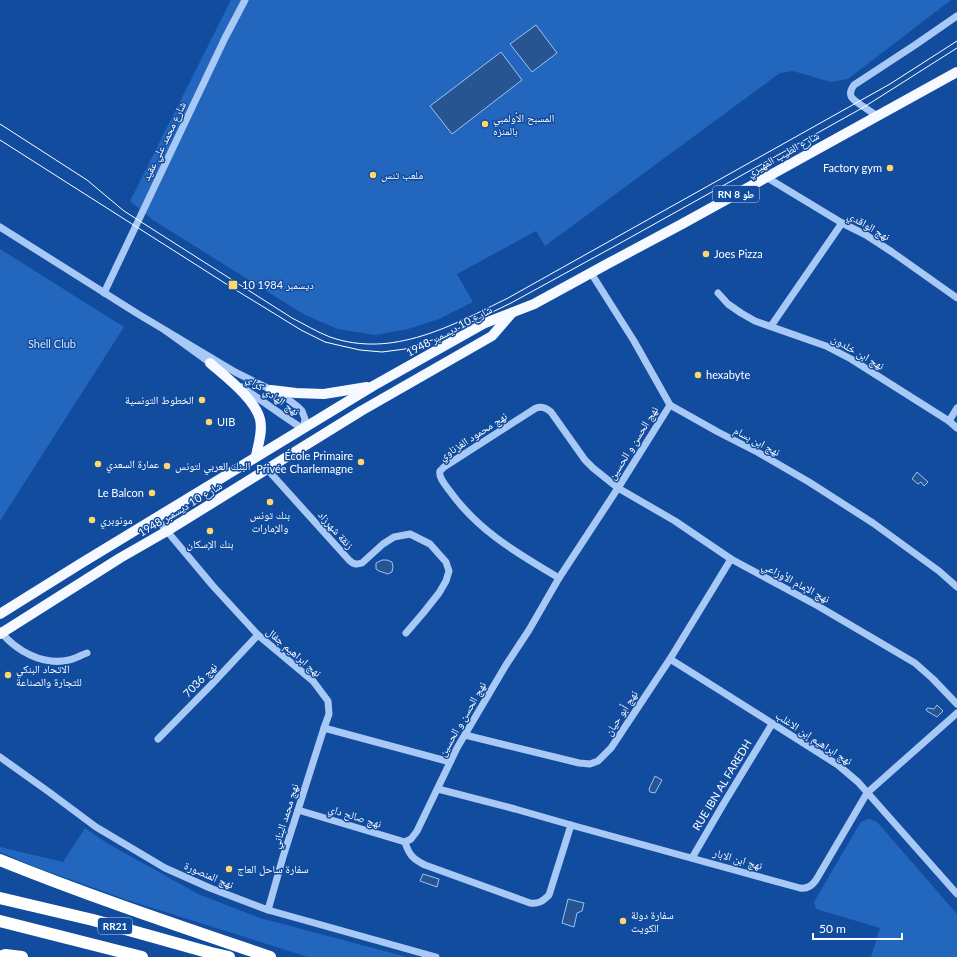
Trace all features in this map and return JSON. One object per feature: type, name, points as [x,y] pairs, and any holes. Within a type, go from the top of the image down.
[{"type":"highway","points":[[0,860],[36,875],[122,906],[270,957]]},
{"type":"highway","name":"RR21","points":[[0,898],[93,920],[228,957]]},
{"type":"highway","name":"RR21","points":[[0,921],[142,957]]},
{"type":"highway","points":[[0,957],[5,955],[22,957]]},
{"type":"main road","name":"شارع الطيب المهيري","points":[[514,312],[534,304],[682,224],[957,72]]},
{"type":"main road","name":"شارع 10 ديسمبر 1948","points":[[0,614],[256,456],[373,386],[485,323],[514,312]]},
{"type":"main road","name":"شارع 10 ديسمبر 1948","points":[[0,633],[361,411],[492,336],[514,312]]},
{"type":"main road","points":[[210,363],[233,383],[253,405],[260,419],[261,430],[256,456]]},
{"type":"main road","points":[[271,390],[324,394],[373,386]]},
{"type":"main road","points":[[299,450],[303,429],[318,438]]},
{"type":"street","name":"شارع محمد علي عقيد","points":[[104,293],[225,38],[245,0]]},
{"type":"street","points":[[877,116],[853,100],[850,94],[854,85],[915,46],[957,16]]},
{"type":"street","name":"نهج الواقدي","points":[[766,177],[842,224],[866,235],[957,298]]},
{"type":"street","points":[[771,326],[842,224]]},
{"type":"street","name":"نهج الهادي كراي","points":[[0,227],[104,293],[234,372],[284,396],[298,407],[305,419],[303,429],[258,399],[166,331]]},
{"type":"street","points":[[591,273],[634,341],[670,405]]},
{"type":"street","name":"نهج ابن خلدون","points":[[718,293],[728,304],[755,321],[826,346],[851,359],[949,421],[957,428]]},
{"type":"street","name":"نهج الحسن و الحسين","points":[[405,842],[412,839],[417,831],[450,762],[506,665],[529,630],[559,578],[670,405]]},
{"type":"street","name":"نهج ابن بسام","points":[[670,405],[803,479],[867,519],[939,571],[957,587]]},
{"type":"street","name":"نهج محمود الغزناوي","points":[[559,578],[512,550],[480,526],[459,504],[441,477],[440,471],[540,406],[550,412],[585,460],[618,488]]},
{"type":"street","points":[[949,421],[957,408]]},
{"type":"street","name":"زنقة شهرزاد","points":[[267,469],[353,564],[362,563],[383,544],[394,537],[410,534],[430,544],[446,562],[450,571],[446,581],[439,593],[406,633]]},
{"type":"street","name":"نهج الإمام الأوزاعي","points":[[618,488],[675,521],[731,560],[818,606],[915,663],[957,704]]},
{"type":"street","name":"نهج ابراهيم جفال","points":[[156,518],[258,635],[313,681],[328,702],[329,714],[324,728]]},
{"type":"street","name":"نهج أبو حيان","points":[[465,735],[579,763],[590,764],[598,761],[611,748],[670,660],[731,560]]},
{"type":"street","points":[[0,633],[26,653],[40,659],[56,661],[69,660],[87,653]]},
{"type":"street","name":"نهج 7036","points":[[158,739],[258,635]]},
{"type":"street","name":"نهج ابراهيم إبن الاغلب","points":[[670,660],[838,765],[858,782],[957,894]]},
{"type":"street","name":"نهج ابن الابار","points":[[438,789],[800,888],[808,887],[811,886],[816,880],[867,793],[957,713]]},
{"type":"street","name":"RUE IBN AL FAREDH","points":[[692,858],[772,724]]},
{"type":"street","points":[[324,728],[450,762]]},
{"type":"street","name":"نهج محمد البناني","points":[[268,910],[324,728]]},
{"type":"street","name":"نهج المنصورة","points":[[0,757],[96,828],[158,864],[210,888],[268,910],[436,957]]},
{"type":"street","name":"نهج صالح داي","points":[[298,810],[405,842]]},
{"type":"street","points":[[405,842],[408,852],[414,860],[535,904],[541,902],[548,894],[571,825]]},
{"type":"green space","points":[[231,0],[951,0],[848,79],[831,82],[793,71],[780,73],[545,246],[536,231],[457,274],[473,302],[439,319],[408,329],[375,335],[338,329],[305,315],[153,220],[130,201]]},
{"type":"green space","name":"Shell Club","points":[[0,249],[124,327],[0,521]]},
{"type":"green space","points":[[867,819],[877,822],[957,914],[957,957],[871,957],[880,928],[816,909],[814,902],[859,825]]},
{"type":"green space","points":[[85,828],[105,842],[198,894],[260,918],[407,957],[308,957],[127,900],[33,866],[0,852],[0,847],[63,862]]},
{"type":"shaded area","points":[[536,25],[557,53],[532,72],[510,44]]},
{"type":"shaded area","points":[[501,52],[522,80],[452,134],[430,106]]},
{"type":"shaded area","points":[[917,472],[928,482],[924,486],[921,482],[918,484],[912,479]]},
{"type":"shaded area","points":[[382,560],[392,562],[392,572],[388,574],[376,569],[376,563]]},
{"type":"shaded area","points":[[937,705],[943,711],[937,717],[926,709],[934,709]]},
{"type":"shaded area","points":[[655,776],[662,780],[655,793],[650,792],[649,789]]},
{"type":"shaded area","points":[[423,874],[439,879],[437,887],[420,881]]},
{"type":"shaded area","points":[[568,899],[584,903],[582,911],[577,913],[574,927],[562,923]]},
{"type":"tram line","points":[[0,124],[87,180],[124,211],[292,318],[330,337],[353,343],[377,344],[422,336],[466,319],[508,298],[890,84],[957,41]]},
{"type":"tram line","points":[[0,140],[301,330],[325,342],[360,350],[382,352],[405,349],[441,337],[511,303],[864,107],[957,48]]},
{"type":"place","name":"المسبح الأولمبي بالمنزه","points":[[485,124]]},
{"type":"place","name":"Factory gym","points":[[890,168]]},
{"type":"place","name":"ملعب تنس","points":[[373,175]]},
{"type":"place","name":"Joes Pizza","points":[[706,254]]},
{"type":"place","name":"10 ديسمبر 1984","points":[[233,285]]},
{"type":"place","name":"hexabyte","points":[[698,375]]},
{"type":"place","name":"الخطوط التونسية","points":[[202,400]]},
{"type":"place","name":"UIB","points":[[209,422]]},
{"type":"place","name":"École Primaire Privée Charlemagne","points":[[361,462]]},
{"type":"place","name":"عمارة السعدي","points":[[98,464]]},
{"type":"place","name":"البنك العربي لتونس","points":[[167,466]]},
{"type":"place","name":"Le Balcon","points":[[152,493]]},
{"type":"place","name":"بنك تونس والإمارات","points":[[270,502]]},
{"type":"place","name":"مونوبري","points":[[92,520]]},
{"type":"place","name":"بنك الإسكان","points":[[210,531]]},
{"type":"place","name":"الاتحاد البنكي للتجارة والصناعة","points":[[8,675]]},
{"type":"place","name":"سفارة ساحل العاج","points":[[229,869]]},
{"type":"place","name":"سفارة دولة الكويت","points":[[623,921]]}]
